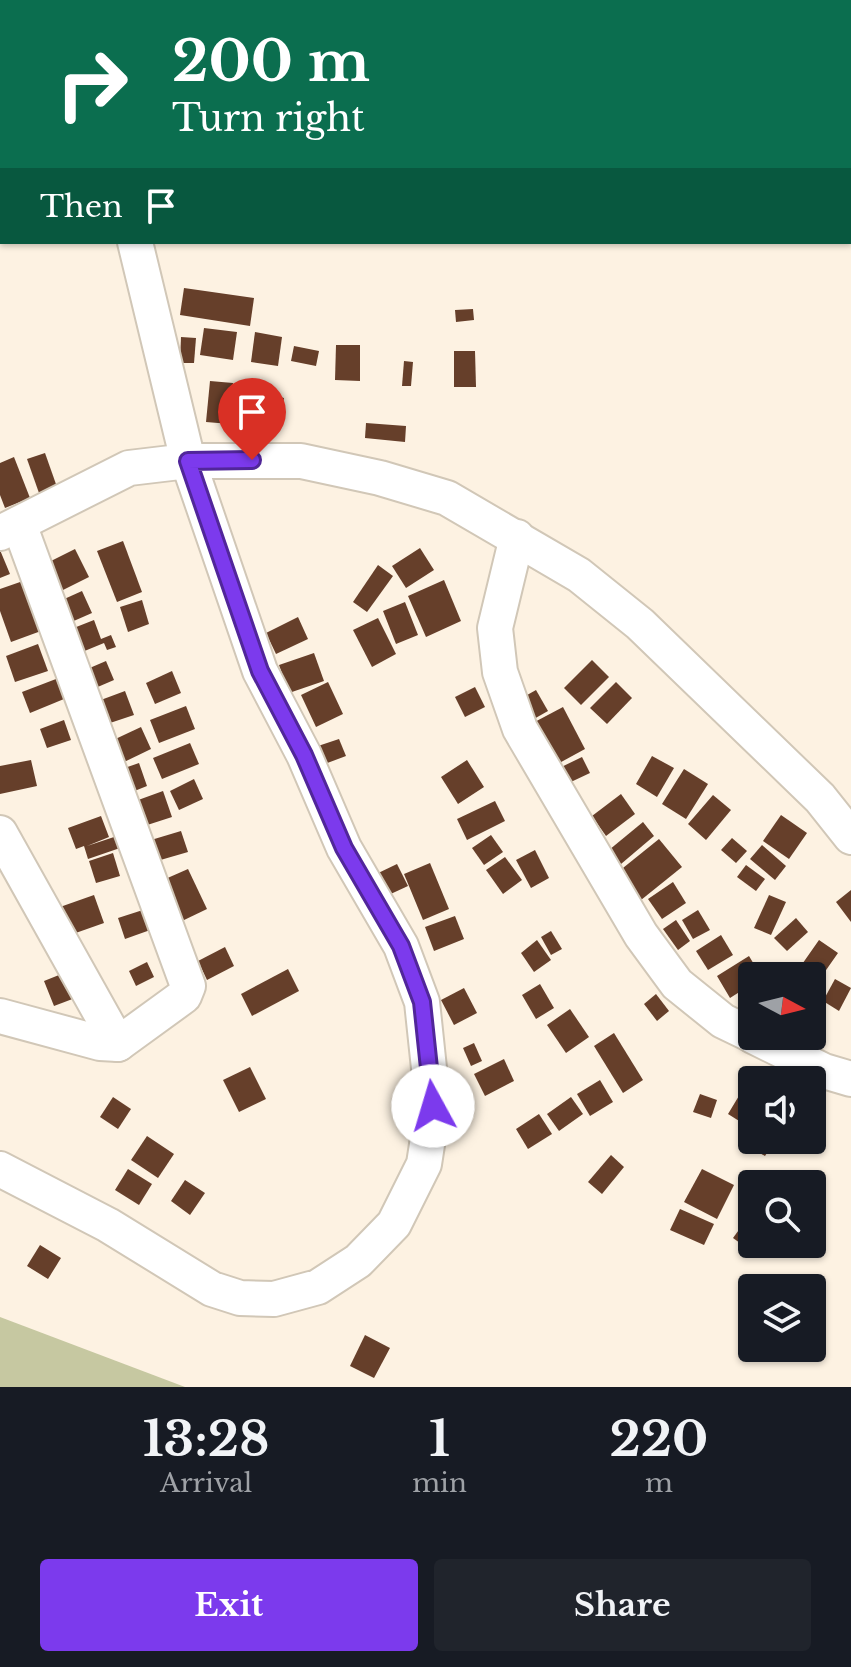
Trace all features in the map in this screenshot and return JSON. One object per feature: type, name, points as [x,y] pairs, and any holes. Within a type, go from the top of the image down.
[{"type":"street","points":[[0,1169],[108,1225],[212,1289],[240,1298],[274,1299],[318,1287],[358,1261],[394,1224],[424,1164],[433,1106],[422,1002],[401,946],[344,848],[304,755],[260,671],[188,461],[135,244]]},
{"type":"street","points":[[0,1016],[100,1043],[118,1044],[184,996],[188,979],[10,529],[129,468],[188,461],[301,461],[380,478],[447,498],[579,575],[640,624],[820,798],[851,837]]},
{"type":"street","points":[[517,537],[495,628],[500,672],[520,729],[641,935],[677,984],[723,1021],[738,1028]]},
{"type":"street","points":[[0,833],[118,1044]]},
{"type":"street","points":[[781,1050],[824,1071],[851,1079]]},
{"type":"green space","points":[[0,1317],[185,1387],[0,1387]]},
{"type":"building","points":[[184,288],[254,298],[250,326],[180,315]]},
{"type":"building","points":[[473,309],[474,320],[456,322],[455,310]]},
{"type":"building","points":[[204,328],[237,332],[233,360],[200,355]]},
{"type":"building","points":[[255,332],[282,337],[278,366],[251,362]]},
{"type":"building","points":[[181,337],[196,338],[194,363],[180,363]]},
{"type":"building","points":[[336,345],[360,345],[360,381],[335,380]]},
{"type":"building","points":[[294,346],[319,351],[316,366],[291,361]]},
{"type":"building","points":[[454,351],[475,351],[476,387],[454,387]]},
{"type":"building","points":[[404,361],[413,362],[411,386],[402,386]]},
{"type":"building","points":[[210,381],[233,383],[230,424],[206,422]]},
{"type":"building","points":[[245,389],[284,398],[278,422],[240,414]]},
{"type":"building","points":[[366,423],[406,426],[405,442],[365,438]]},
{"type":"building","points":[[45,453],[57,487],[39,493],[27,459]]},
{"type":"building","points":[[14,457],[30,498],[5,508],[0,495],[0,463]]},
{"type":"building","points":[[123,541],[142,592],[117,602],[97,551]]},
{"type":"building","points":[[420,548],[434,570],[406,588],[392,566]]},
{"type":"building","points":[[75,549],[89,577],[53,595],[39,567]]},
{"type":"building","points":[[0,550],[10,574],[0,578]]},
{"type":"building","points":[[378,565],[393,576],[367,612],[353,602]]},
{"type":"building","points":[[444,580],[461,621],[426,637],[408,596]]},
{"type":"building","points":[[23,581],[41,631],[11,642],[0,611],[0,589]]},
{"type":"building","points":[[82,591],[92,613],[60,627],[51,605]]},
{"type":"building","points":[[142,600],[149,624],[128,632],[120,607]]},
{"type":"building","points":[[405,602],[418,635],[396,644],[383,611]]},
{"type":"building","points":[[298,617],[308,639],[276,654],[266,633]]},
{"type":"building","points":[[378,618],[396,654],[372,667],[353,630]]},
{"type":"building","points":[[94,620],[101,639],[111,635],[116,647],[107,650],[104,643],[70,657],[61,633]]},
{"type":"building","points":[[38,644],[48,671],[15,682],[6,656]]},
{"type":"building","points":[[314,653],[324,681],[289,693],[279,665]]},
{"type":"building","points":[[592,660],[609,677],[581,705],[564,688]]},
{"type":"building","points":[[106,661],[114,680],[86,692],[78,673]]},
{"type":"building","points":[[172,671],[181,693],[155,704],[146,683]]},
{"type":"building","points":[[56,679],[64,699],[30,713],[22,692]]},
{"type":"building","points":[[328,682],[343,714],[316,727],[301,695]]},
{"type":"building","points":[[616,682],[632,698],[607,724],[590,708]]},
{"type":"building","points":[[475,687],[485,707],[465,717],[455,697]]},
{"type":"building","points":[[536,690],[548,711],[525,724],[513,703]]},
{"type":"building","points":[[125,691],[134,715],[98,727],[90,704]]},
{"type":"building","points":[[186,706],[195,729],[159,743],[150,720]]},
{"type":"building","points":[[563,707],[585,749],[552,767],[529,725]]},
{"type":"building","points":[[64,720],[71,740],[47,748],[40,729]]},
{"type":"building","points":[[141,727],[151,749],[120,764],[109,742]]},
{"type":"building","points":[[339,739],[346,756],[322,765],[315,747]]},
{"type":"building","points":[[190,743],[199,764],[162,779],[153,758]]},
{"type":"building","points":[[652,756],[674,768],[657,797],[636,784]]},
{"type":"building","points":[[582,757],[590,773],[556,789],[549,773]]},
{"type":"building","points":[[31,760],[37,786],[0,794],[0,766]]},
{"type":"building","points":[[467,760],[484,787],[458,804],[441,777]]},
{"type":"building","points":[[139,763],[147,786],[122,796],[113,772]]},
{"type":"building","points":[[684,769],[708,784],[686,819],[662,804]]},
{"type":"building","points":[[194,779],[203,799],[179,810],[170,791]]},
{"type":"building","points":[[163,791],[172,817],[138,828],[130,803]]},
{"type":"building","points":[[621,794],[635,814],[606,836],[592,816]]},
{"type":"building","points":[[713,795],[731,810],[706,840],[688,824]]},
{"type":"building","points":[[495,801],[505,821],[467,840],[457,819]]},
{"type":"building","points":[[781,815],[807,833],[789,859],[763,841]]},
{"type":"building","points":[[101,816],[109,837],[87,846],[117,836],[120,848],[88,859],[84,846],[76,849],[68,828]]},
{"type":"building","points":[[643,822],[654,836],[621,864],[609,850]]},
{"type":"building","points":[[181,831],[188,852],[157,861],[151,840]]},
{"type":"building","points":[[491,835],[503,852],[484,865],[472,848]]},
{"type":"building","points":[[732,838],[747,851],[736,863],[721,850]]},
{"type":"building","points":[[659,839],[682,867],[641,900],[618,872]]},
{"type":"building","points":[[762,845],[786,866],[775,880],[750,859]]},
{"type":"building","points":[[535,850],[549,878],[531,888],[516,860]]},
{"type":"building","points":[[113,853],[120,876],[96,883],[89,861]]},
{"type":"building","points":[[505,857],[522,880],[503,894],[486,870]]},
{"type":"building","points":[[430,863],[449,909],[423,920],[404,874]]},
{"type":"building","points":[[397,864],[408,886],[382,898],[372,876]]},
{"type":"building","points":[[746,865],[765,879],[756,891],[737,877]]},
{"type":"building","points":[[188,869],[207,909],[182,921],[163,880]]},
{"type":"building","points":[[673,882],[686,903],[662,919],[648,899]]},
{"type":"building","points":[[851,890],[851,922],[836,902]]},
{"type":"building","points":[[94,895],[104,923],[70,935],[60,907]]},
{"type":"building","points":[[769,895],[786,902],[771,935],[754,928]]},
{"type":"building","points":[[146,909],[153,929],[125,939],[118,918]]},
{"type":"building","points":[[698,910],[710,930],[693,939],[682,920]]},
{"type":"building","points":[[455,916],[464,939],[434,951],[425,927]]},
{"type":"building","points":[[796,918],[808,932],[787,951],[774,938]]},
{"type":"building","points":[[676,920],[690,941],[678,950],[663,929]]},
{"type":"building","points":[[551,931],[562,949],[551,955],[541,937]]},
{"type":"building","points":[[721,935],[733,955],[708,970],[696,951]]},
{"type":"building","points":[[537,940],[551,960],[534,972],[521,953]]},
{"type":"building","points":[[819,940],[838,953],[826,970],[826,962],[804,962]]},
{"type":"building","points":[[225,947],[234,966],[207,980],[198,961]]},
{"type":"building","points":[[147,962],[154,977],[136,986],[129,971]]},
{"type":"building","points":[[738,963],[738,993],[730,998],[717,976]]},
{"type":"building","points":[[74,969],[83,995],[54,1006],[44,981]]},
{"type":"building","points":[[288,969],[299,991],[252,1016],[241,994]]},
{"type":"building","points":[[835,979],[851,988],[839,1011],[826,1003],[826,996]]},
{"type":"building","points":[[540,984],[554,1008],[536,1019],[522,995]]},
{"type":"building","points":[[464,988],[477,1013],[454,1025],[441,1000]]},
{"type":"building","points":[[656,994],[669,1011],[657,1021],[644,1004]]},
{"type":"building","points":[[570,1009],[589,1037],[566,1053],[547,1025]]},
{"type":"building","points":[[614,1033],[643,1080],[623,1093],[594,1046]]},
{"type":"building","points":[[474,1043],[482,1061],[471,1066],[463,1048]]},
{"type":"building","points":[[504,1059],[514,1081],[485,1096],[474,1074]]},
{"type":"building","points":[[250,1067],[266,1099],[239,1112],[223,1080]]},
{"type":"building","points":[[600,1080],[613,1102],[590,1116],[577,1094]]},
{"type":"building","points":[[700,1094],[717,1100],[711,1118],[693,1112]]},
{"type":"building","points":[[113,1097],[131,1109],[118,1129],[100,1117]]},
{"type":"building","points":[[571,1097],[583,1114],[559,1131],[547,1114]]},
{"type":"building","points":[[738,1097],[738,1120],[728,1114]]},
{"type":"building","points":[[539,1114],[552,1134],[528,1149],[516,1129]]},
{"type":"building","points":[[147,1136],[174,1154],[158,1178],[131,1160]]},
{"type":"building","points":[[611,1155],[624,1167],[602,1194],[588,1182]]},
{"type":"building","points":[[128,1169],[152,1184],[139,1205],[115,1190]]},
{"type":"building","points":[[702,1169],[734,1185],[717,1219],[684,1202]]},
{"type":"building","points":[[185,1180],[205,1193],[190,1215],[171,1201]]},
{"type":"building","points":[[680,1209],[714,1224],[704,1245],[670,1230]]},
{"type":"building","points":[[40,1245],[61,1258],[48,1279],[27,1266]]},
{"type":"building","points":[[365,1335],[390,1348],[374,1378],[350,1366]]},
{"type":"route","points":[[252,460],[188,461],[260,671],[304,755],[344,848],[401,946],[422,1002],[433,1106]]}]
